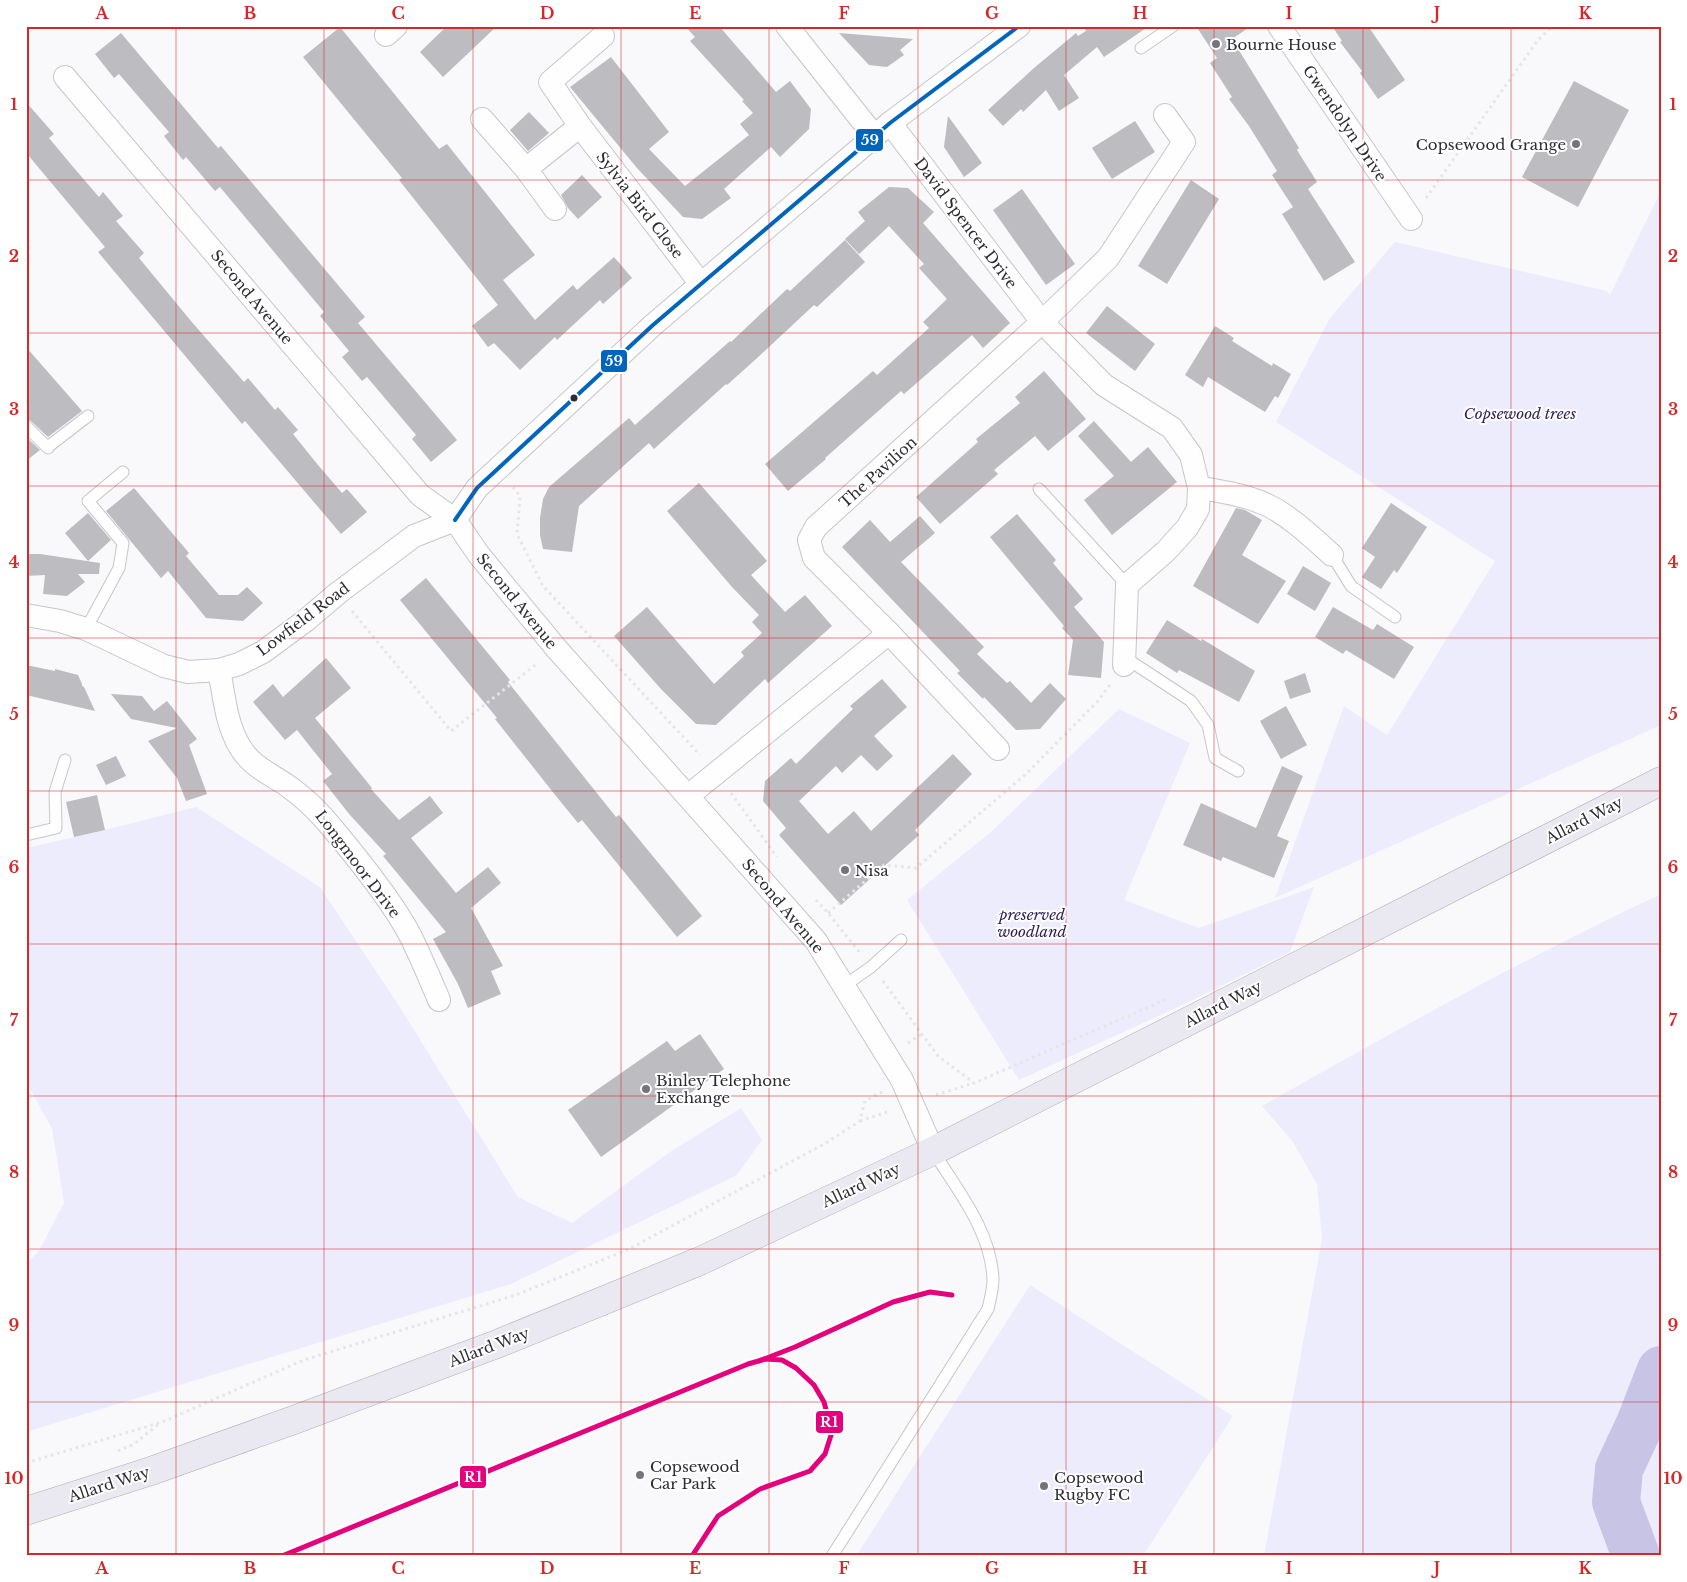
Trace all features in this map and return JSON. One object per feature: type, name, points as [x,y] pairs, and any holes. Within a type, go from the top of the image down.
[{"type":"main road","name":"Allard Way","points":[[26,1511],[188,1458],[497,1344],[700,1261],[933,1151],[1661,781]]},
{"type":"street","name":"David Spencer Drive","points":[[787,26],[882,130],[1042,322],[1104,385],[1172,428],[1190,455],[1199,488],[1198,509],[1187,528],[1165,552],[1126,585]]},
{"type":"street","points":[[455,520],[477,488],[653,325],[882,130],[1019,26]]},
{"type":"street","name":"Gwendolyn Drive","points":[[1279,26],[1410,219]]},
{"type":"street","name":"Sylvia Bird Close","points":[[602,36],[550,82],[580,126],[701,284]]},
{"type":"street","name":"Second Avenue","points":[[65,77],[420,495],[455,520],[479,554],[556,648],[816,940],[902,1080],[933,1151]]},
{"type":"street","points":[[1042,322],[1108,258],[1184,142],[1165,115]]},
{"type":"street","points":[[482,118],[526,169],[555,209]]},
{"type":"street","points":[[526,169],[580,126]]},
{"type":"street","name":"The Pavilion","points":[[998,749],[889,632],[814,558],[809,540],[816,527],[1042,322]]},
{"type":"street","points":[[1199,488],[1227,492],[1268,506],[1306,531],[1332,555]]},
{"type":"street","name":"Lowfield Road","points":[[26,615],[60,621],[86,629],[164,666],[188,672],[219,670],[239,664],[263,652],[305,621],[338,592],[414,536],[455,520]]},
{"type":"street","points":[[1124,661],[1126,585]]},
{"type":"street","points":[[688,796],[889,632]]},
{"type":"street","name":"Longmoor Drive","points":[[219,670],[230,724],[240,746],[251,762],[312,804],[334,830],[388,900],[410,936],[439,1000]]},
{"type":"lane","points":[[1141,48],[1174,26]]},
{"type":"lane","points":[[26,426],[48,448],[88,416]]},
{"type":"lane","points":[[86,629],[119,568],[123,543],[88,501],[123,472]]},
{"type":"lane","points":[[1039,489],[1126,585]]},
{"type":"lane","points":[[1332,555],[1351,586],[1395,617]]},
{"type":"lane","points":[[1124,661],[1191,701],[1208,725],[1215,758],[1238,771]]},
{"type":"lane","points":[[26,835],[56,828],[55,792],[65,760]]},
{"type":"lane","points":[[844,986],[872,966],[901,940]]},
{"type":"lane","points":[[832,1556],[988,1309],[993,1281],[990,1252],[977,1221],[933,1151]]},
{"type":"path","points":[[1410,219],[1538,40],[1553,26]]},
{"type":"path","points":[[497,469],[520,496],[516,534],[543,586],[716,774],[780,862]]},
{"type":"path","points":[[338,592],[451,731],[556,648]]},
{"type":"path","points":[[810,895],[828,913],[884,865],[916,868],[1026,774],[1097,702],[1124,661]]},
{"type":"path","points":[[922,1034],[938,1056],[974,1083],[1170,998]]},
{"type":"path","points":[[26,1463],[162,1422],[304,1360],[516,1295],[627,1250],[826,1143],[860,1121],[865,1102],[902,1080]]},
{"type":"green space","name":"Copsewood trees","points":[[1661,191],[1661,725],[1275,898],[1344,706],[1387,735],[1495,561],[1276,422],[1330,318],[1395,242],[1607,291],[1610,295]]},
{"type":"green space","name":"preserved woodland","points":[[1119,709],[1190,743],[1124,900],[1199,928],[1314,887],[1290,952],[1178,1007],[1019,1080],[907,900],[991,832]]},
{"type":"green space","points":[[196,807],[320,887],[396,1001],[518,1197],[572,1223],[670,1152],[741,1108],[762,1140],[737,1175],[511,1284],[26,1432],[26,1264],[39,1251],[64,1203],[52,1129],[26,1081],[26,848]]},
{"type":"green space","points":[[1661,894],[1661,1556],[1264,1556],[1322,1239],[1317,1184],[1293,1142],[1262,1106],[1509,970]]},
{"type":"green space","name":"Copsewood Rugby FC","points":[[1030,1285],[1233,1416],[1143,1556],[856,1556]]},
{"type":"building","points":[[447,26],[497,26],[443,77],[420,52]]},
{"type":"building","points":[[685,26],[719,26],[776,92],[790,81],[811,109],[809,129],[780,157],[771,147],[724,189],[731,198],[702,219],[683,217],[637,168],[570,87],[611,57],[669,132],[649,149],[685,186],[749,135],[740,124],[753,113],[742,101],[744,100],[690,41],[695,37]]},
{"type":"building","points":[[1083,26],[1149,26],[1104,57],[1097,47],[1064,75],[1079,98],[1059,111],[1046,90],[1023,112],[1021,109],[1003,126],[988,110],[1076,33],[1078,36],[1086,31]]},
{"type":"building","points":[[1196,26],[1251,26],[1232,39],[1299,148],[1297,150],[1317,182],[1308,189],[1355,262],[1324,281],[1282,214],[1293,207],[1272,175],[1277,171],[1249,126],[1229,99],[1232,97],[1210,63],[1217,58]]},
{"type":"building","points":[[1332,26],[1368,26],[1405,80],[1378,99],[1360,73],[1362,71],[1340,42],[1342,41]]},
{"type":"building","points":[[340,27],[439,149],[447,144],[535,255],[503,280],[535,320],[573,285],[577,290],[614,257],[632,278],[603,304],[600,300],[557,340],[555,337],[520,370],[494,343],[488,347],[472,326],[498,305],[399,180],[402,178],[303,57]]},
{"type":"building","points":[[121,33],[218,148],[221,146],[365,317],[358,323],[457,440],[431,462],[412,439],[416,435],[367,377],[362,381],[342,357],[349,351],[320,316],[324,312],[220,187],[215,191],[186,157],[183,160],[164,136],[169,132],[119,74],[114,78],[95,54]]},
{"type":"building","points":[[839,33],[913,39],[900,50],[904,55],[887,67],[869,65]]},
{"type":"building","name":"Copsewood Grange","points":[[1574,81],[1629,110],[1578,207],[1522,177]]},
{"type":"building","points":[[26,102],[54,134],[49,138],[74,168],[99,197],[103,192],[123,216],[116,221],[144,253],[139,258],[191,321],[244,382],[248,378],[275,410],[278,407],[298,430],[293,434],[318,465],[342,493],[347,489],[367,512],[341,534],[245,421],[242,424],[98,252],[105,247],[28,155],[26,156]]},
{"type":"building","points":[[529,112],[549,133],[528,151],[510,130]]},
{"type":"building","points":[[948,116],[982,163],[964,177],[944,147]]},
{"type":"building","points":[[1135,121],[1155,152],[1112,179],[1092,148]]},
{"type":"building","points":[[582,175],[602,197],[578,219],[568,208],[561,195]]},
{"type":"building","points":[[1191,180],[1219,199],[1167,284],[1138,266]]},
{"type":"building","points":[[889,187],[908,188],[934,212],[923,223],[1010,323],[983,348],[972,335],[904,394],[901,391],[788,491],[765,464],[873,371],[877,375],[929,328],[923,322],[947,299],[919,268],[924,264],[889,226],[859,254],[845,239],[865,221],[858,212]]},
{"type":"building","points":[[1022,189],[1075,264],[1046,285],[993,210]]},
{"type":"building","points":[[845,240],[865,262],[817,307],[814,305],[654,449],[649,443],[579,506],[572,552],[543,549],[540,535],[540,518],[543,499],[549,487],[629,418],[635,425],[731,342],[787,289],[790,291]]},
{"type":"building","points":[[1107,306],[1155,344],[1135,371],[1086,333]]},
{"type":"building","points":[[1215,326],[1234,338],[1232,341],[1272,366],[1273,363],[1291,374],[1278,398],[1275,396],[1265,412],[1208,377],[1203,387],[1185,375]]},
{"type":"building","points":[[26,347],[82,411],[48,437],[31,421],[26,419]]},
{"type":"building","points":[[1044,371],[1086,419],[1048,451],[1035,436],[994,470],[998,474],[940,524],[916,497],[978,442],[976,439],[1020,403],[1015,397]]},
{"type":"building","points":[[1094,421],[1131,462],[1148,447],[1177,482],[1112,535],[1084,500],[1114,476],[1078,436]]},
{"type":"building","points":[[26,437],[40,450],[26,461]]},
{"type":"building","points":[[699,483],[767,561],[751,575],[785,612],[805,595],[832,626],[768,683],[765,679],[716,725],[696,724],[661,689],[614,636],[647,607],[714,684],[744,656],[741,652],[762,633],[752,622],[759,615],[732,587],[667,511]]},
{"type":"building","points":[[134,488],[189,553],[186,556],[219,595],[238,595],[247,587],[263,603],[243,621],[206,618],[168,571],[161,578],[106,511]]},
{"type":"building","points":[[1391,503],[1427,527],[1397,573],[1394,570],[1381,589],[1362,577],[1375,557],[1362,548]]},
{"type":"building","points":[[1236,508],[1245,510],[1262,520],[1242,555],[1286,581],[1258,624],[1193,586]]},
{"type":"building","points":[[88,513],[111,540],[88,561],[65,533]]},
{"type":"building","points":[[1017,514],[1056,560],[1053,563],[1083,599],[1074,607],[1104,642],[1101,678],[1068,675],[1073,640],[1062,628],[1064,626],[990,537]]},
{"type":"building","points":[[920,516],[935,533],[901,562],[984,647],[977,654],[1007,683],[1010,681],[1031,703],[1050,683],[1066,699],[1040,729],[1016,730],[957,673],[960,671],[842,547],[870,520],[890,542]]},
{"type":"building","points":[[26,554],[40,554],[100,563],[99,574],[78,574],[85,582],[67,596],[43,594],[45,575],[26,576]]},
{"type":"building","points":[[1303,566],[1331,583],[1315,611],[1287,594]]},
{"type":"building","points":[[426,578],[510,680],[508,682],[616,817],[619,815],[702,916],[677,937],[582,820],[578,823],[495,719],[497,718],[400,600]]},
{"type":"building","points":[[1333,607],[1373,630],[1377,624],[1414,647],[1394,679],[1346,650],[1343,654],[1315,637]]},
{"type":"building","points":[[1167,620],[1255,671],[1239,702],[1179,670],[1177,673],[1146,653]]},
{"type":"building","points":[[326,658],[351,688],[315,718],[371,789],[399,820],[430,796],[443,813],[411,838],[456,893],[488,867],[501,883],[471,908],[503,966],[491,971],[501,994],[468,1008],[458,984],[433,939],[446,932],[383,856],[386,854],[350,815],[323,781],[332,774],[297,730],[285,740],[253,702],[273,684],[283,697]]},
{"type":"building","points":[[26,665],[55,671],[55,669],[78,675],[95,711],[26,695]]},
{"type":"building","points":[[1305,673],[1311,692],[1290,699],[1284,681]]},
{"type":"building","points":[[882,679],[907,707],[874,736],[893,756],[877,771],[861,755],[842,773],[836,766],[799,801],[828,834],[854,811],[871,831],[953,754],[972,774],[915,830],[919,835],[841,905],[779,835],[786,828],[763,801],[765,781],[791,758],[796,764],[853,709],[850,706]]},
{"type":"building","points":[[111,694],[142,696],[154,711],[167,701],[197,739],[189,745],[207,794],[186,801],[177,778],[148,741],[177,728],[131,719]]},
{"type":"building","points":[[1286,706],[1307,745],[1281,759],[1260,721]]},
{"type":"building","points":[[116,756],[126,776],[106,785],[96,765]]},
{"type":"building","points":[[1282,766],[1303,776],[1277,836],[1289,841],[1274,878],[1223,857],[1221,861],[1183,845],[1201,803],[1256,828]]},
{"type":"building","points":[[97,795],[105,830],[74,837],[66,802]]},
{"type":"building","name":"Binley Telephone Exchange","points":[[700,1034],[724,1069],[601,1157],[568,1110],[667,1041],[675,1051]]},
{"type":"waterway","points":[[1636,1556],[1616,1502],[1619,1469],[1640,1424],[1661,1370]]},
{"type":"transit line","name":"59","points":[[455,520],[477,488],[653,325],[890,123],[1019,26]]},
{"type":"transit line","name":"R1","points":[[759,1361],[795,1347],[893,1302],[930,1292],[952,1295]]},
{"type":"transit line","name":"R1","points":[[282,1556],[748,1364],[765,1359],[782,1360],[796,1368],[814,1385],[824,1402],[832,1432],[825,1454],[810,1471],[760,1489],[718,1516],[692,1556]]},
{"type":"place","name":"Bourne House","points":[[1216,44]]},
{"type":"place","name":"Copsewood Grange","points":[[1576,144]]},
{"type":"place","name":"Nisa","points":[[845,870]]},
{"type":"place","name":"Binley Telephone Exchange","points":[[646,1089]]},
{"type":"place","name":"Copsewood Car Park","points":[[640,1475]]},
{"type":"place","name":"Copsewood Rugby FC","points":[[1044,1486]]}]
